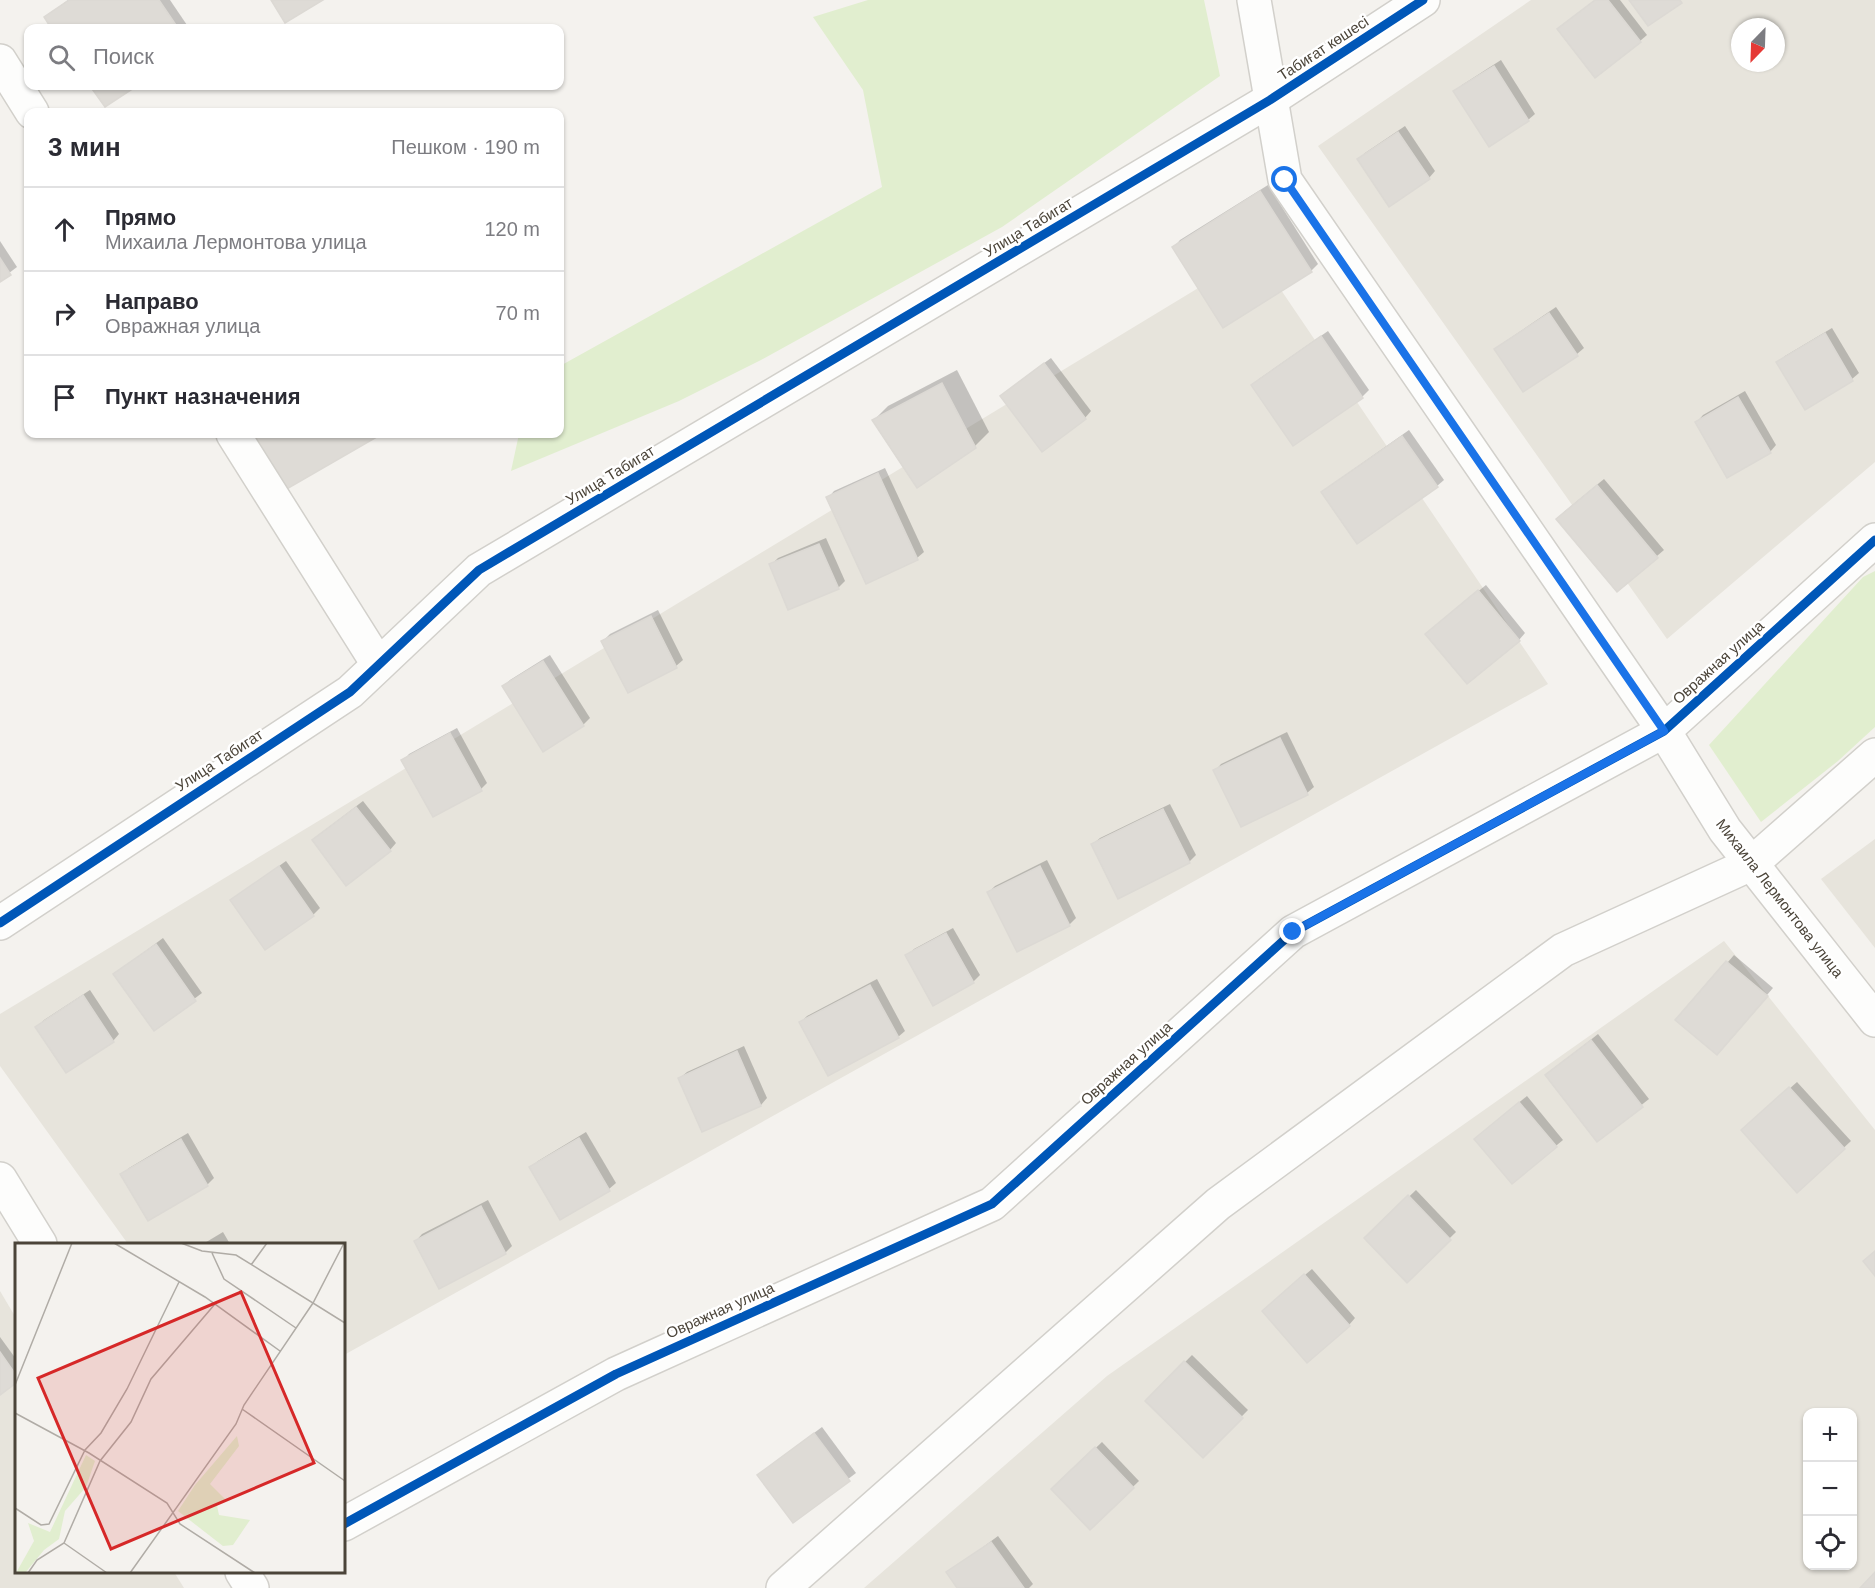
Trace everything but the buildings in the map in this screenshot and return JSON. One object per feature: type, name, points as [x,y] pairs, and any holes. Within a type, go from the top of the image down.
[{"type":"street","name":"Михаила Лермонтова улица","points":[[1254,0],[1285,180],[1664,731],[1725,830],[1875,1020]]},
{"type":"street","name":"Табиғат көшесі","points":[[1270,100],[1423,0]]},
{"type":"street","points":[[0,62],[29,108]]},
{"type":"street","name":"Улица Табигат","points":[[0,923],[350,692],[479,570],[1270,100]]},
{"type":"street","points":[[236,438],[378,664]]},
{"type":"street","name":"Овражная улица","points":[[345,1523],[616,1374],[992,1204],[1293,932],[1664,731],[1875,540]]},
{"type":"street","points":[[783,1588],[1218,1204],[1563,950],[1751,864],[1875,755]]},
{"type":"street","points":[[0,1179],[39,1243]]},
{"type":"shaded area","points":[[1531,0],[1875,0],[1875,462],[1667,639],[1318,146]]},
{"type":"shaded area","points":[[1256,253],[1548,684],[345,1354],[345,1243],[127,1243],[0,1066],[0,1014]]},
{"type":"shaded area","points":[[1875,839],[1875,948],[1821,879]]},
{"type":"shaded area","points":[[1724,941],[1875,1130],[1875,1588],[864,1588],[1107,1376]]},
{"type":"shaded area","points":[[0,1291],[15,1316],[15,1573],[175,1573],[184,1588],[0,1588]]},
{"type":"green space","points":[[868,0],[1204,0],[1220,76],[1002,227],[761,360],[679,401],[511,471],[518,438],[564,438],[564,364],[882,187],[863,90],[813,17]]},
{"type":"green space","points":[[1875,571],[1875,727],[1838,761],[1761,822],[1709,745],[1863,577]]},
{"type":"cycle path","points":[[0,923],[350,692],[479,570],[1270,100],[1423,0]]},
{"type":"cycle path","points":[[345,1523],[616,1374],[992,1204],[1293,932],[1664,731],[1875,540]]},
{"type":"route","points":[[1285,180],[1664,731],[1293,932]]}]
